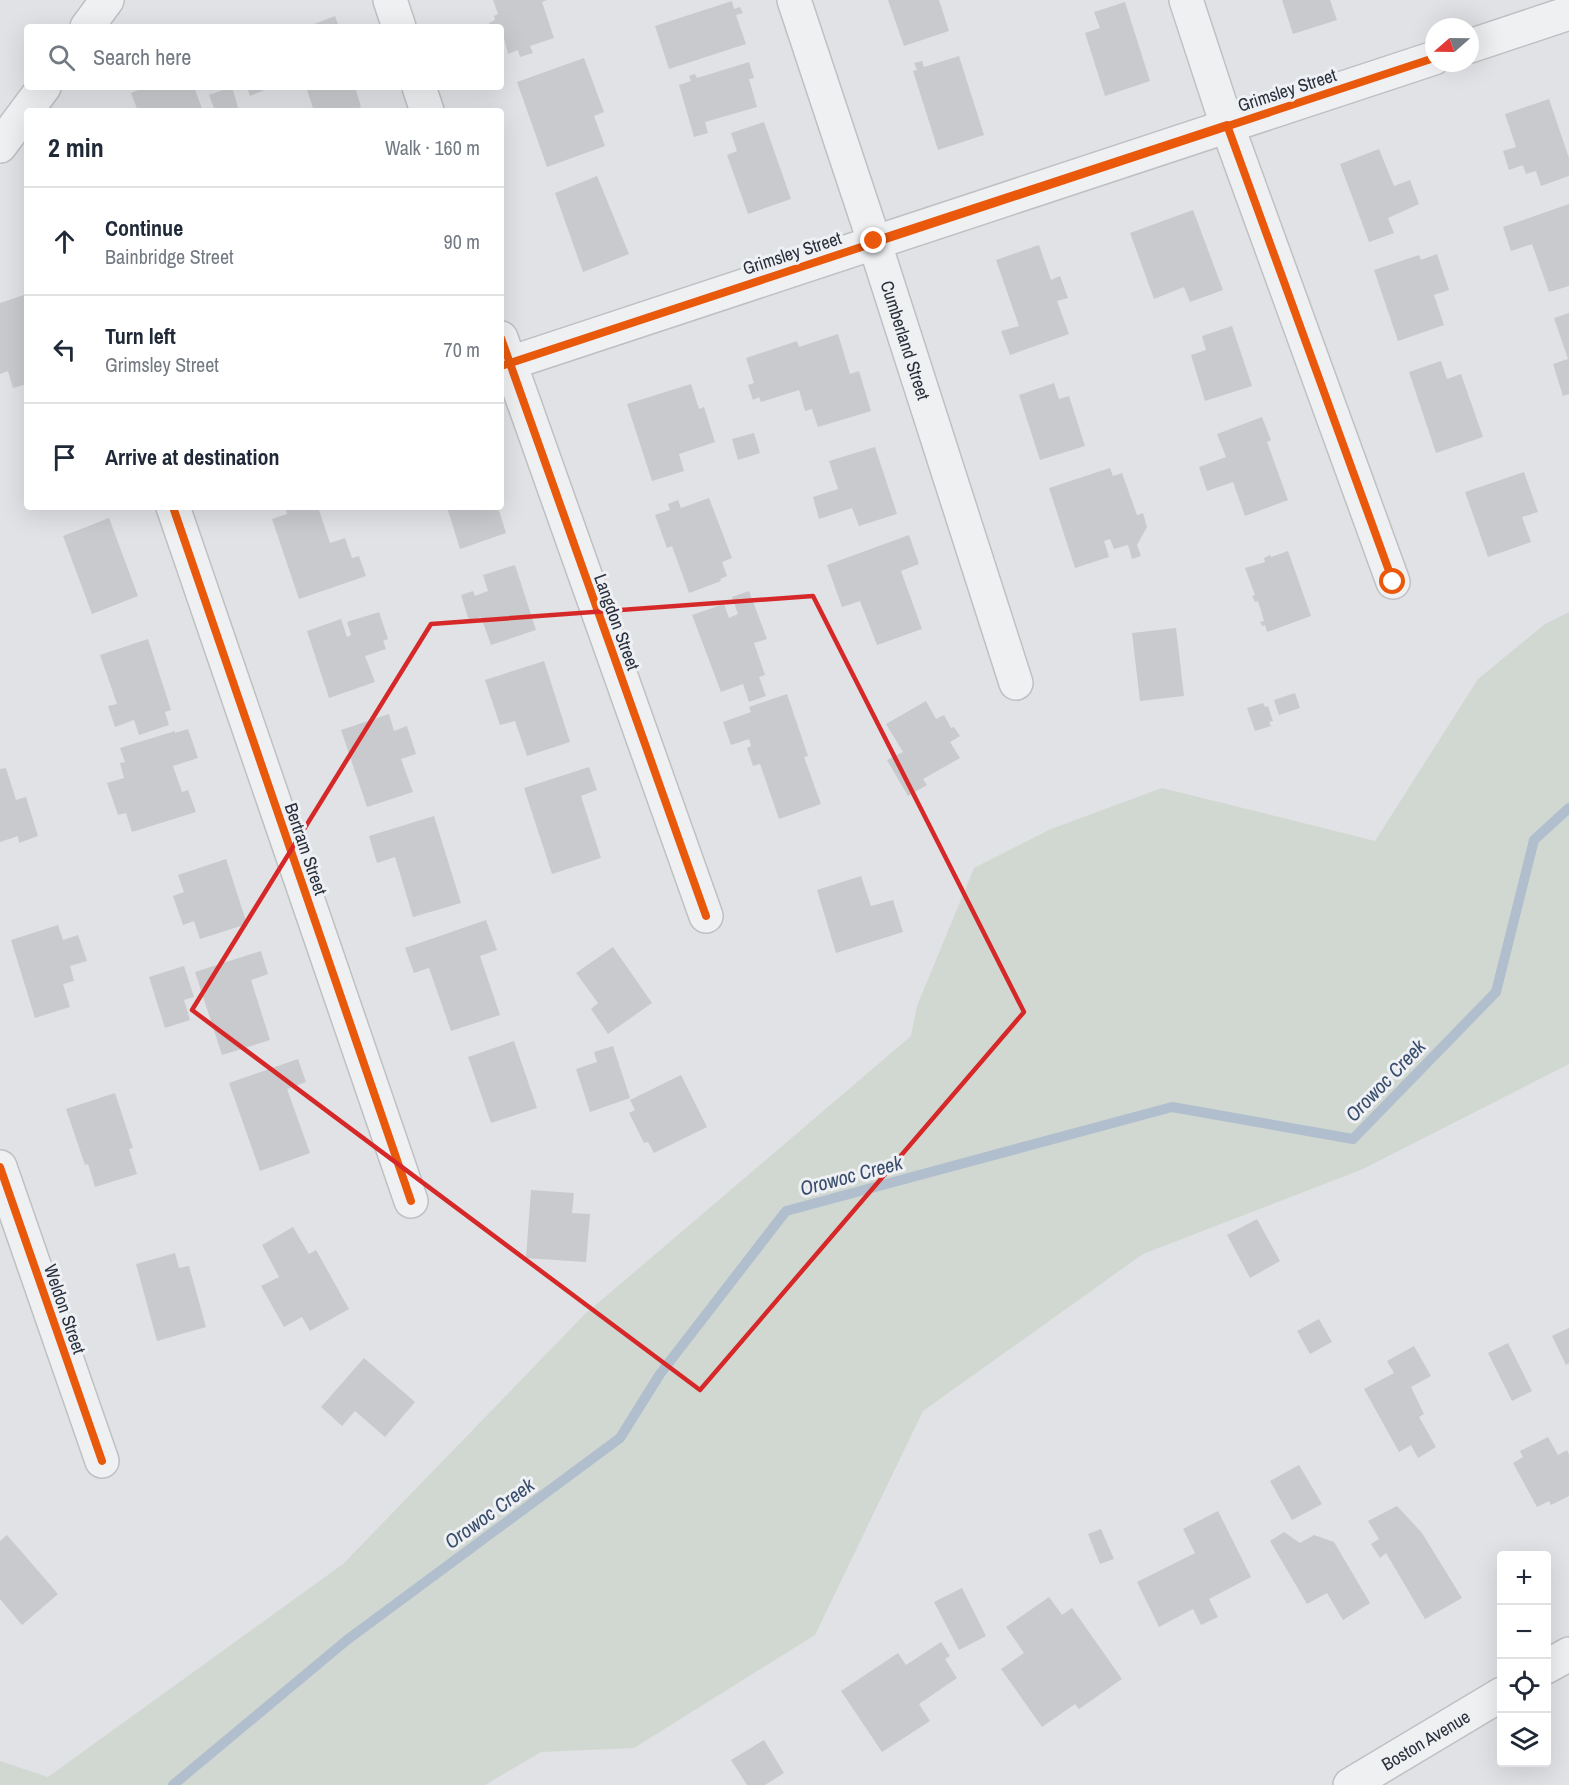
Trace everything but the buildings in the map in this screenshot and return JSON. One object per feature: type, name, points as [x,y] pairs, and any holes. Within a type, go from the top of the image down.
[{"type":"street","points":[[89,24],[107,0]]},
{"type":"street","points":[[390,0],[398,24]]},
{"type":"street","name":"Cumberland Street","points":[[794,0],[1016,683]]},
{"type":"street","points":[[1186,0],[1227,125],[1393,582]]},
{"type":"street","points":[[1479,43],[1569,14]]},
{"type":"street","name":"Grimsley Street","points":[[504,356],[874,241],[1425,60]]},
{"type":"street","points":[[420,90],[426,108]]},
{"type":"street","points":[[0,146],[24,118]]},
{"type":"street","name":"Langdon Street","points":[[504,356],[706,916]]},
{"type":"street","name":"Bertram Street","points":[[173,510],[411,1201]]},
{"type":"street","name":"Weldon Street","points":[[0,1167],[102,1461]]},
{"type":"street","points":[[1551,1664],[1569,1654]]},
{"type":"street","name":"Boston Avenue","points":[[1350,1785],[1497,1697]]},
{"type":"highlighted area","points":[[813,596],[1024,1012],[700,1390],[192,1010],[431,624]]},
{"type":"shaded area","points":[[1569,612],[1569,1064],[1363,1169],[1143,1254],[923,1411],[815,1635],[634,1748],[541,1752],[485,1785],[0,1785],[0,1761],[48,1777],[343,1564],[584,1315],[911,1036],[917,1006],[974,868],[1051,829],[1162,788],[1375,841],[1478,679],[1545,624]]},
{"type":"waterway","name":"Orowoc Creek","points":[[173,1785],[347,1640],[620,1438],[660,1374],[786,1211],[1172,1107],[1353,1139],[1496,992],[1534,840],[1569,808]]},
{"type":"cycle path","points":[[504,365],[1425,61]]},
{"type":"cycle path","points":[[504,346],[706,916]]},
{"type":"cycle path","points":[[174,510],[411,1201]]},
{"type":"cycle path","points":[[0,1167],[102,1461]]},
{"type":"route","points":[[874,241],[1227,125],[1393,582]]}]
